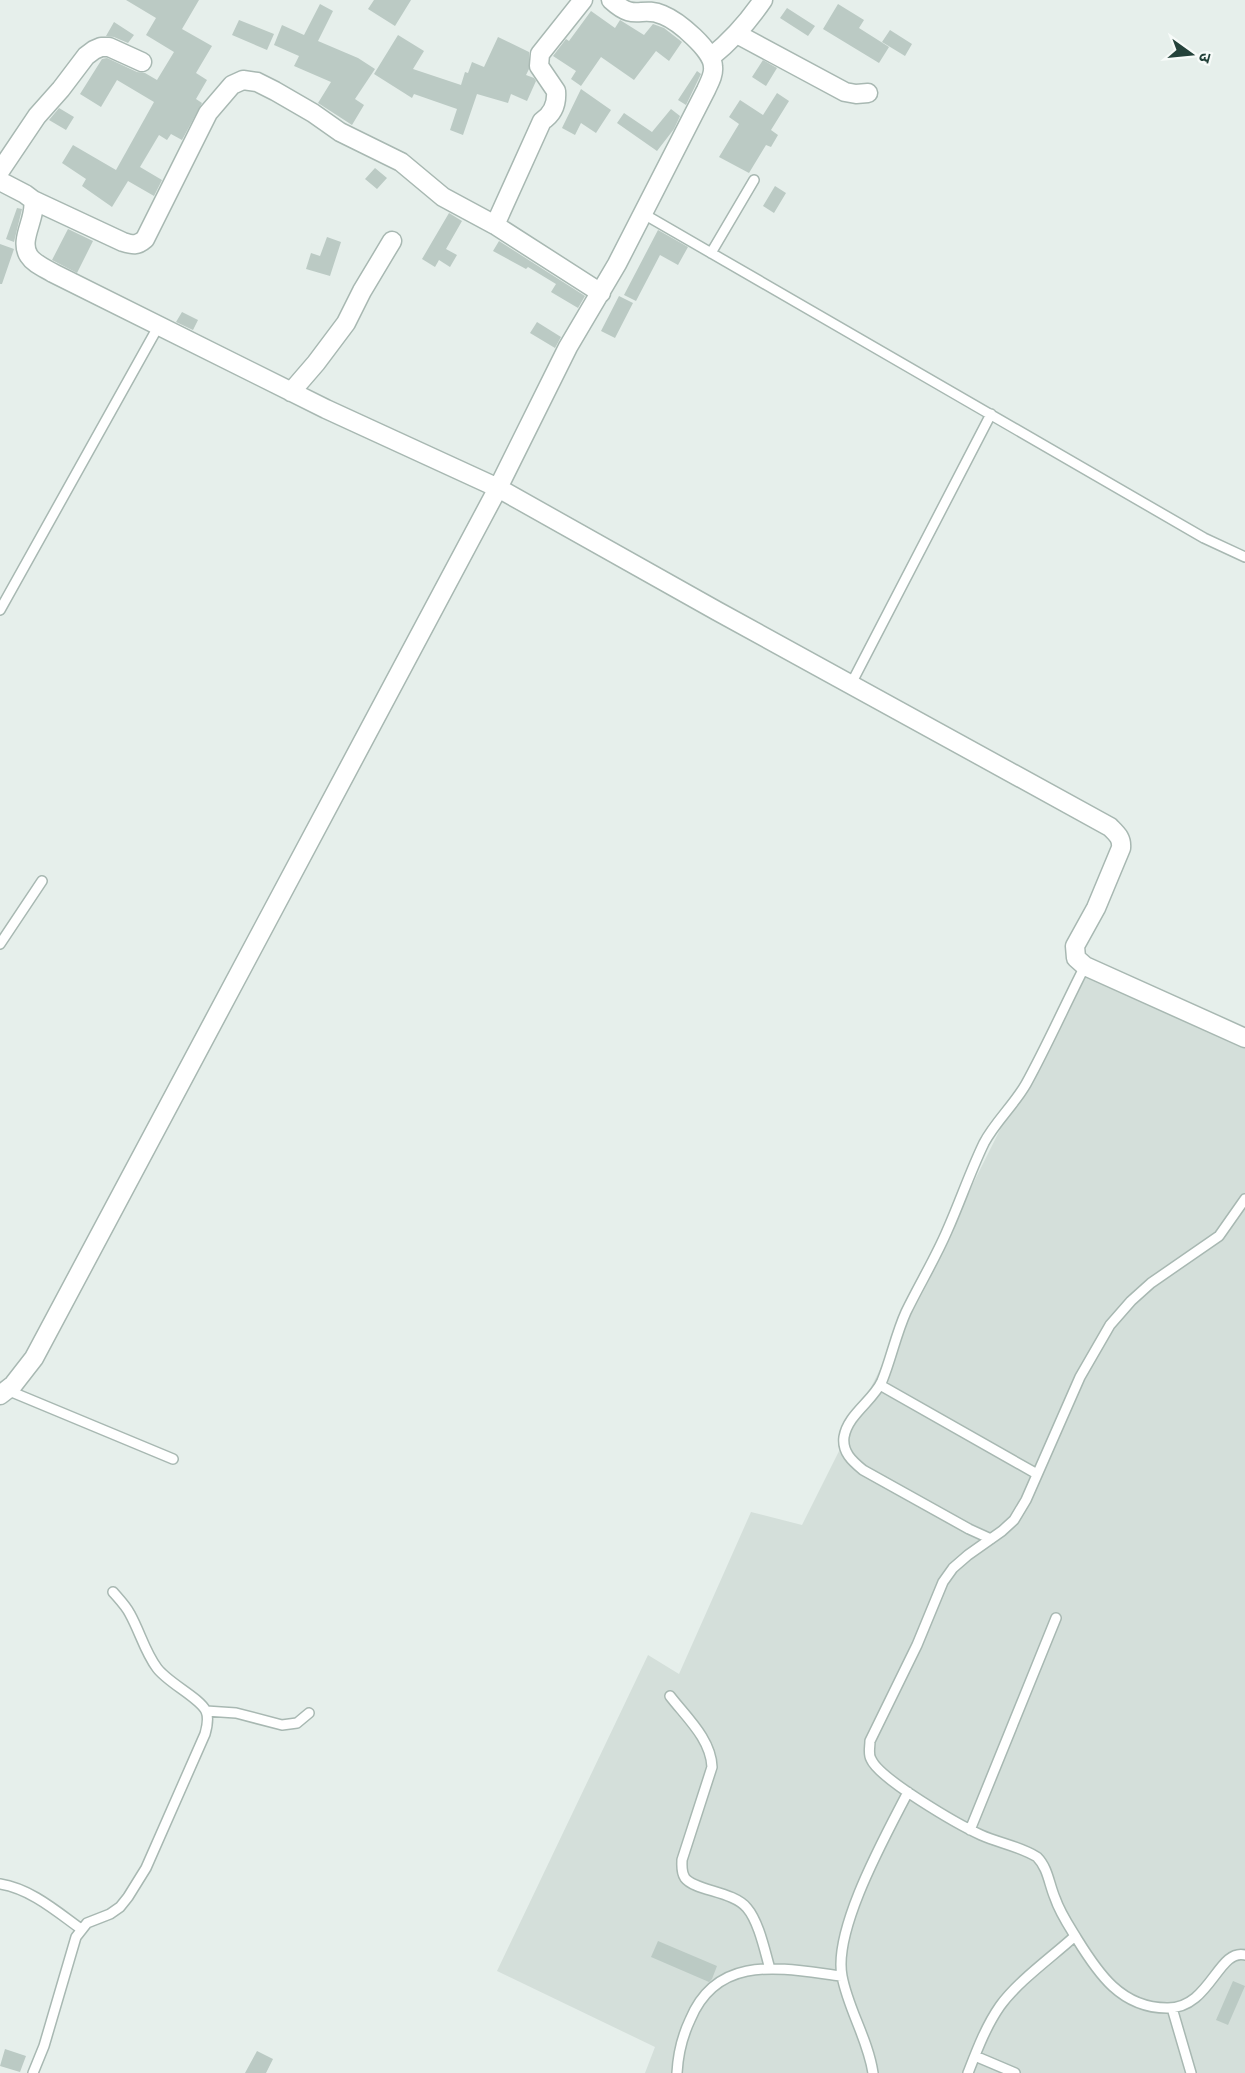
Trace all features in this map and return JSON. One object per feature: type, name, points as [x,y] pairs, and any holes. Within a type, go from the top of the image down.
[{"type":"street","points":[[495,225],[542,121],[549,116],[555,104],[556,91],[539,66],[540,54],[583,0]]},
{"type":"street","points":[[3,1393],[22,1375],[34,1358],[498,488],[568,347],[601,292],[706,90],[712,76],[711,57],[703,46],[673,20],[653,12],[647,6],[630,13],[611,0]]},
{"type":"street","points":[[711,57],[737,34],[763,0]]},
{"type":"street","points":[[737,34],[837,89],[856,94],[868,93]]},
{"type":"street","points":[[0,171],[36,116],[61,89],[86,56],[101,47],[110,47],[142,62]]},
{"type":"street","points":[[0,181],[33,200],[123,242],[139,244],[145,239],[208,113],[232,85],[243,80],[257,82],[340,132],[400,162],[443,197],[495,225],[601,292]]},
{"type":"street","points":[[33,200],[34,214],[26,237],[26,249],[29,256],[53,273],[291,392],[498,488],[1110,827],[1118,834],[1121,842],[1118,859],[1096,908],[1075,946],[1076,958],[1085,966],[1245,1038]]},
{"type":"street","points":[[291,392],[346,323],[392,241]]},
{"type":"lane","points":[[711,253],[754,180]]},
{"type":"lane","points":[[642,213],[1204,538],[1245,557]]},
{"type":"lane","points":[[0,610],[159,327]]},
{"type":"lane","points":[[851,684],[991,414]]},
{"type":"lane","points":[[0,944],[42,881]]},
{"type":"lane","points":[[991,1539],[863,1470],[853,1462],[843,1443],[847,1426],[880,1385],[906,1313],[937,1256],[986,1140],[1026,1084],[1085,966]]},
{"type":"lane","points":[[1245,1199],[1219,1236],[1151,1282],[1131,1300],[1110,1325],[1080,1377],[1026,1500],[1014,1520],[960,1561],[943,1582],[917,1645],[870,1741],[870,1758],[875,1765],[908,1792],[970,1830],[1028,1851],[1043,1863],[1055,1899],[1087,1957],[1105,1980],[1119,1993],[1143,2005],[1172,2008],[1188,2003],[1201,1994],[1227,1959],[1233,1955],[1245,1955]]},
{"type":"lane","points":[[880,1385],[1037,1474]]},
{"type":"lane","points":[[3,1393],[173,1459]]},
{"type":"lane","points":[[33,2073],[44,2046],[72,1946],[87,1923],[110,1914],[120,1907],[146,1868],[205,1734],[208,1722],[206,1711],[200,1704],[158,1670],[148,1655],[129,1612],[113,1592]]},
{"type":"lane","points":[[970,1830],[1056,1618]]},
{"type":"lane","points":[[669,1696],[705,1740],[712,1755],[712,1767],[681,1869],[686,1879],[722,1893],[748,1909],[759,1933],[770,1969]]},
{"type":"lane","points":[[206,1711],[236,1713],[282,1725],[297,1723],[309,1713]]},
{"type":"lane","points":[[873,2073],[864,2038],[842,1976],[840,1954],[854,1908],[878,1849],[908,1792]]},
{"type":"lane","points":[[0,1884],[22,1890],[42,1901],[81,1929]]},
{"type":"lane","points":[[968,2073],[990,2024],[1010,1994],[1075,1936]]},
{"type":"lane","points":[[677,2073],[678,2057],[686,2027],[694,2008],[714,1984],[730,1975],[770,1969],[842,1976]]},
{"type":"lane","points":[[1172,2008],[1191,2073]]},
{"type":"lane","points":[[975,2056],[1015,2073]]},
{"type":"shaded area","points":[[1084,962],[1245,1036],[1245,2073],[645,2073],[655,2047],[497,1971],[648,1655],[679,1674],[751,1512],[802,1525]]},
{"type":"building","points":[[126,0],[199,0],[182,29],[212,46],[196,73],[207,80],[196,99],[202,103],[182,140],[171,134],[167,140],[159,135],[140,167],[162,180],[154,196],[128,181],[112,207],[82,186],[86,179],[62,163],[73,145],[116,170],[154,102],[117,80],[101,107],[80,94],[102,59],[107,58],[157,80],[174,52],[146,35],[156,18]]},
{"type":"building","points":[[374,0],[411,0],[395,26],[368,9]]},
{"type":"building","points":[[320,4],[333,11],[318,41],[358,58],[375,69],[355,99],[364,105],[352,125],[318,103],[331,82],[294,66],[299,56],[274,45],[282,25],[304,35]]},
{"type":"building","points":[[838,4],[864,20],[859,28],[889,47],[879,63],[823,29]]},
{"type":"building","points":[[787,8],[815,26],[808,36],[780,18]]},
{"type":"building","points":[[591,11],[615,28],[620,20],[644,35],[653,24],[664,28],[682,42],[669,61],[656,51],[634,80],[601,57],[581,86],[571,79],[576,71],[553,56],[566,39],[569,41]]},
{"type":"building","points":[[239,20],[274,34],[267,50],[232,35]]},
{"type":"building","points":[[114,22],[134,35],[128,43],[106,36]]},
{"type":"building","points":[[890,30],[912,44],[905,56],[882,42]]},
{"type":"building","points":[[398,35],[424,51],[413,69],[461,85],[465,72],[468,73],[472,62],[484,67],[498,37],[529,52],[529,69],[526,75],[536,81],[527,101],[511,94],[508,103],[477,94],[463,135],[450,130],[457,109],[414,94],[412,98],[374,74]]},
{"type":"building","points":[[763,60],[777,68],[766,86],[752,77]]},
{"type":"building","points":[[697,71],[701,74],[686,105],[678,100]]},
{"type":"building","points":[[581,89],[611,110],[596,133],[581,123],[575,135],[562,128]]},
{"type":"building","points":[[777,93],[789,101],[771,130],[778,135],[771,147],[766,145],[749,173],[719,157],[739,124],[729,117],[740,100],[763,115]]},
{"type":"building","points":[[59,108],[74,117],[66,130],[49,120]]},
{"type":"building","points":[[671,109],[680,116],[674,129],[657,151],[617,123],[624,113],[652,132]]},
{"type":"building","points":[[375,168],[387,178],[377,189],[365,179]]},
{"type":"building","points":[[775,186],[786,193],[774,213],[763,206]]},
{"type":"building","points":[[17,208],[22,209],[14,242],[6,239]]},
{"type":"building","points":[[449,213],[462,221],[446,249],[457,255],[450,267],[439,260],[435,267],[422,259]]},
{"type":"building","points":[[68,229],[93,241],[77,273],[52,260]]},
{"type":"building","points":[[658,230],[688,247],[678,265],[660,255],[636,301],[624,295]]},
{"type":"building","points":[[327,237],[341,242],[330,276],[306,269],[311,253],[320,256]]},
{"type":"building","points":[[499,241],[585,296],[578,308],[551,292],[556,284],[528,267],[526,269],[493,251]]},
{"type":"building","points":[[0,244],[14,249],[2,284],[0,284]]},
{"type":"building","points":[[619,296],[633,303],[615,338],[601,331]]},
{"type":"building","points":[[182,312],[198,320],[193,330],[176,322]]},
{"type":"building","points":[[537,322],[561,337],[555,348],[530,333]]},
{"type":"building","points":[[658,1941],[717,1966],[712,1979],[709,1982],[651,1957]]},
{"type":"building","points":[[1233,1981],[1245,1986],[1228,2025],[1216,2020]]},
{"type":"building","points":[[5,2049],[26,2056],[20,2072],[0,2066]]},
{"type":"building","points":[[257,2051],[273,2059],[266,2073],[245,2073]]}]
